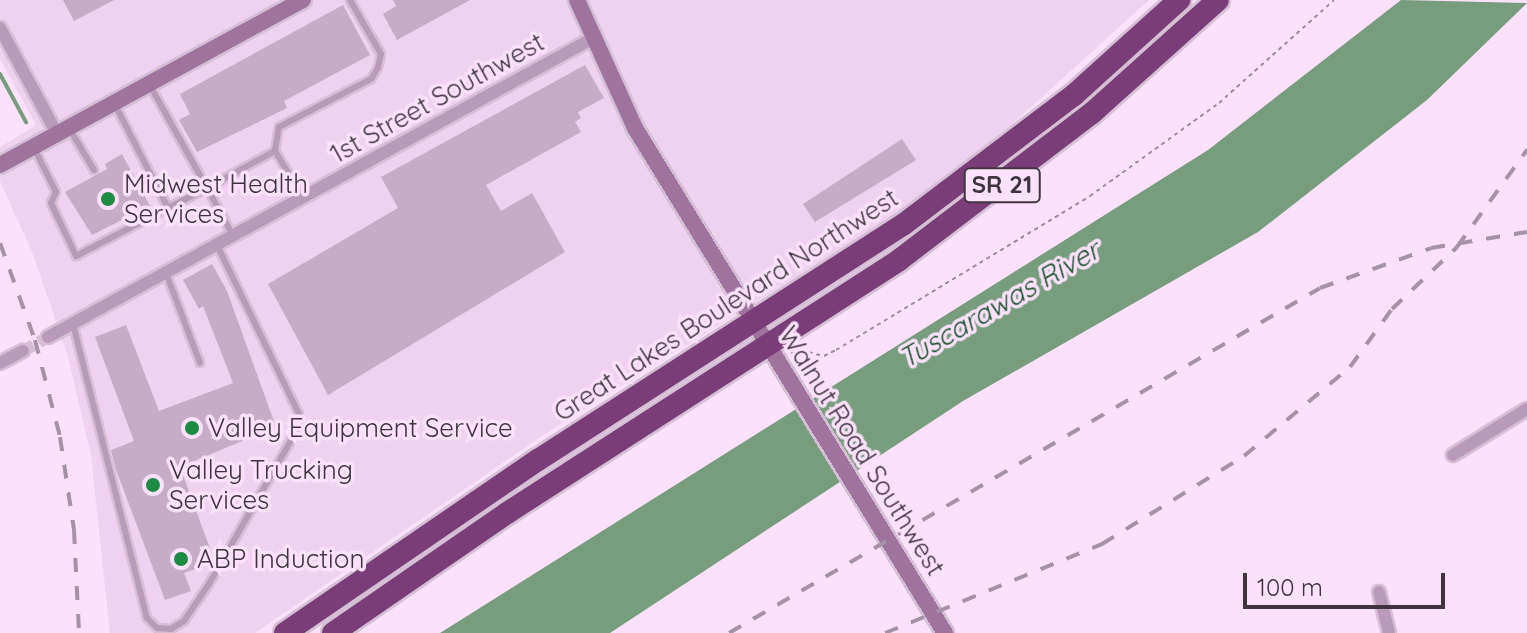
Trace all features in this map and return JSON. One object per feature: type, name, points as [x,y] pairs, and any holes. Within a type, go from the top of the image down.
[{"type":"highway","points":[[1141,36],[1171,0]]},
{"type":"highway","name":"Great Lakes Boulevard Northwest","points":[[285,633],[538,460],[962,183],[1141,36],[1179,0]]},
{"type":"highway","name":"SR 21","points":[[333,633],[507,513],[768,346],[1005,182],[1139,73],[1218,0]]},
{"type":"main road","points":[[0,165],[303,0]]},
{"type":"main road","name":"Walnut Road Southwest","points":[[577,0],[635,128],[876,515],[945,633]]},
{"type":"street","points":[[0,28],[63,131]]},
{"type":"street","name":"1st Street Southwest","points":[[48,337],[595,37]]},
{"type":"street","points":[[0,363],[23,351]]},
{"type":"street","points":[[1453,455],[1527,409]]},
{"type":"street","points":[[1379,592],[1389,633]]},
{"type":"lane","points":[[303,197],[275,151],[279,127],[371,79],[378,68],[381,54],[350,0]]},
{"type":"lane","points":[[149,84],[233,236]]},
{"type":"lane","points":[[114,103],[168,208]]},
{"type":"lane","points":[[63,131],[94,170]]},
{"type":"lane","points":[[34,148],[56,192],[51,203],[76,256],[275,151]]},
{"type":"lane","points":[[73,324],[147,618],[157,628],[171,629],[184,621],[209,584],[298,428],[299,414],[217,245]]},
{"type":"lane","points":[[166,273],[200,363]]},
{"type":"path","points":[[794,351],[815,356],[836,350],[1090,196],[1219,103],[1334,0]]},
{"type":"shaded area","points":[[0,0],[1149,0],[985,149],[908,207],[545,434],[255,633],[110,633],[91,455],[68,357],[33,254],[0,181],[0,147],[36,125],[0,59]]},
{"type":"water","name":"Tuscarawas River","points":[[1401,0],[1527,3],[1427,100],[1258,232],[963,401],[610,633],[440,633],[1208,150]]},
{"type":"building","points":[[63,0],[114,0],[74,21]]},
{"type":"building","points":[[393,0],[470,0],[397,40],[383,14],[396,6]]},
{"type":"building","points":[[343,5],[370,55],[284,101],[287,108],[197,152],[179,120],[190,114],[180,94]]},
{"type":"building","points":[[585,65],[604,98],[578,112],[581,118],[575,122],[581,132],[486,185],[501,211],[532,193],[565,252],[328,395],[268,284],[398,208],[381,177]]},
{"type":"building","points":[[902,139],[916,160],[815,222],[803,204]]},
{"type":"building","name":"Midwest Health Services","points":[[122,154],[150,206],[92,235],[65,192],[107,169],[105,164]]},
{"type":"building","points":[[212,264],[227,291],[276,427],[180,467],[215,562],[184,573],[191,591],[165,600],[115,467],[111,450],[134,441],[95,337],[126,325],[159,411],[233,383],[203,306],[199,309],[183,280]]},
{"type":"waterway","points":[[0,74],[26,122]]},
{"type":"tunnel","points":[[23,351],[48,337]]},
{"type":"railway","points":[[885,633],[1102,544],[1244,456],[1350,367],[1392,309],[1457,247],[1527,150]]},
{"type":"railway","points":[[729,633],[1320,288],[1431,248],[1527,232]]},
{"type":"railway","points":[[0,243],[35,340],[60,437],[74,530],[79,633]]},
{"type":"place","name":"Midwest Health Services","points":[[108,199]]},
{"type":"place","name":"Valley Equipment Service","points":[[192,428]]},
{"type":"place","name":"Valley Trucking Services","points":[[153,485]]},
{"type":"place","name":"ABP Induction","points":[[181,559]]}]
